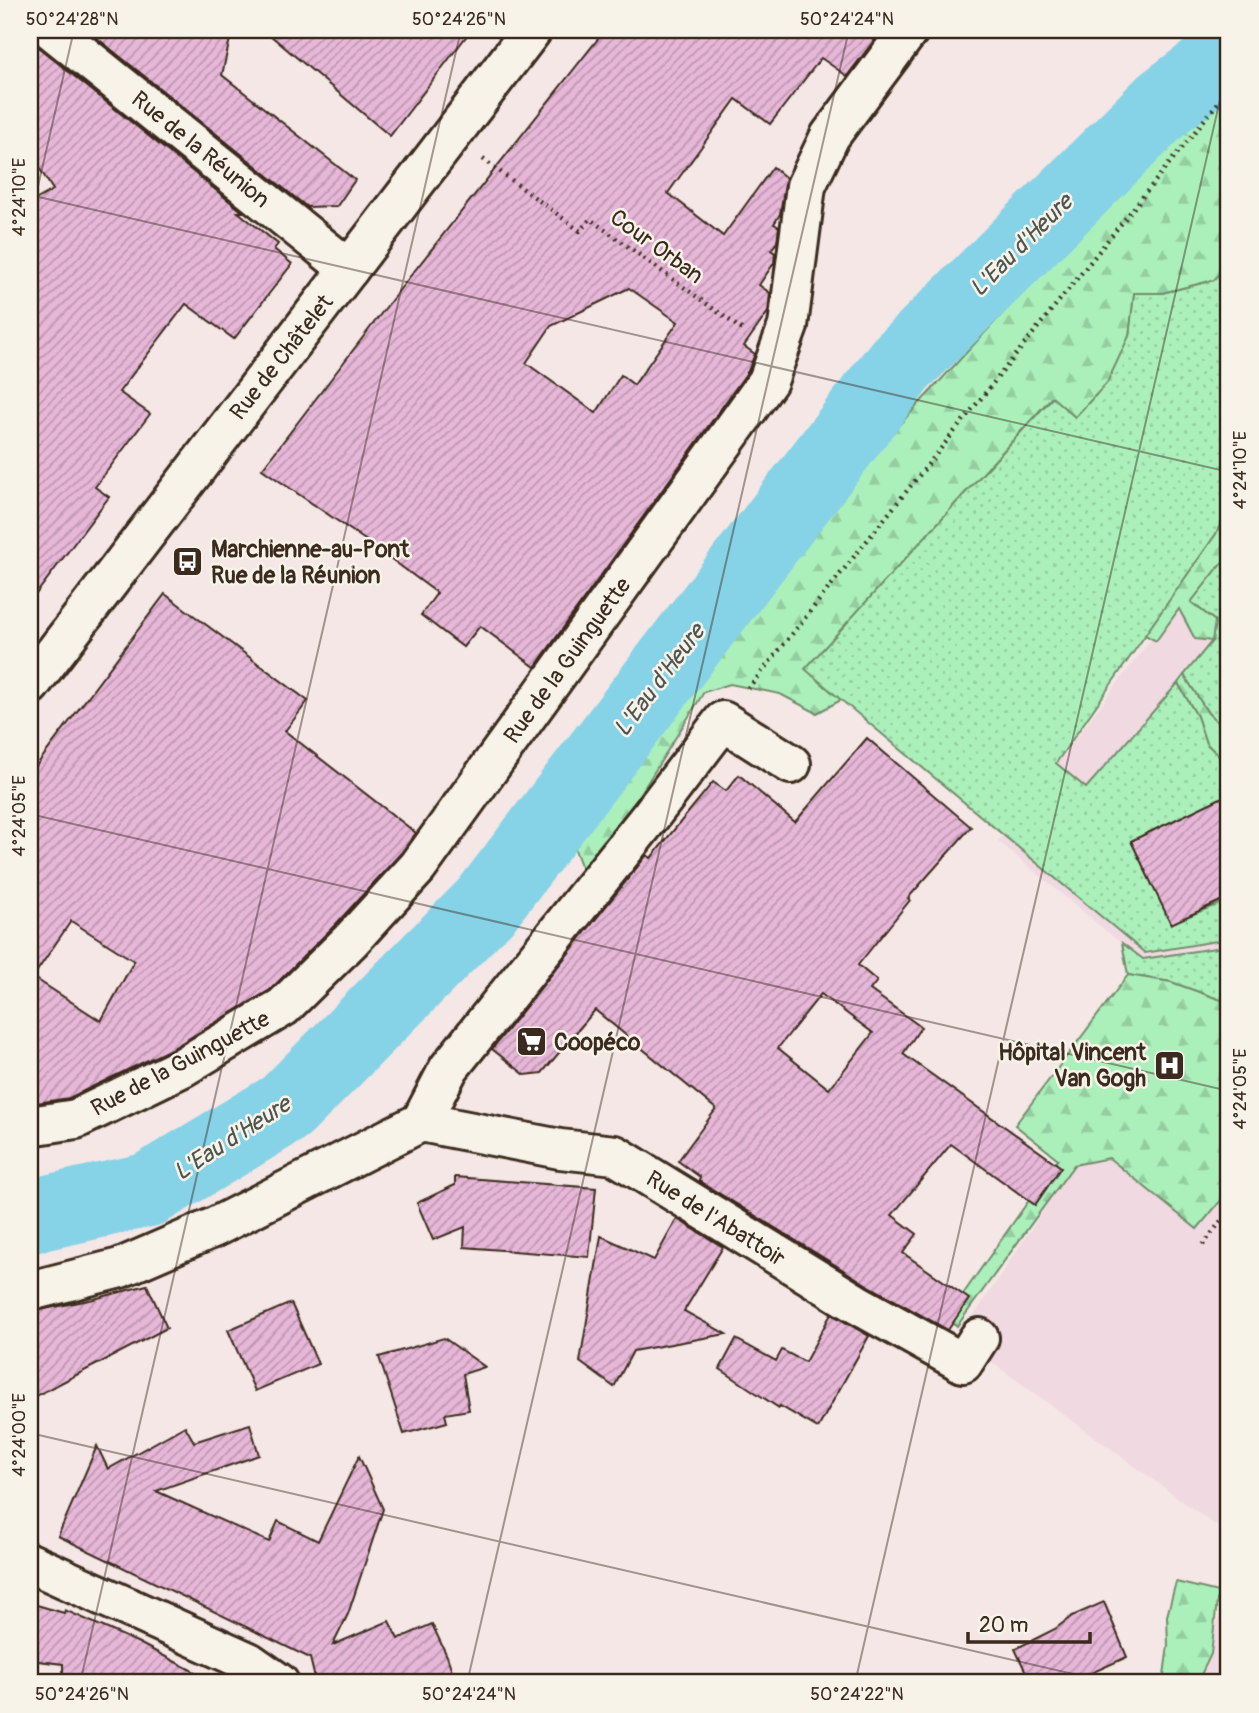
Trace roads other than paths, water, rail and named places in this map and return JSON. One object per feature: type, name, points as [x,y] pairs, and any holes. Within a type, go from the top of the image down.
[{"type":"street","name":"Rue de la Réunion","points":[[52,30],[349,269]]},
{"type":"street","name":"Rue de Châtelet","points":[[30,685],[532,30]]},
{"type":"street","name":"Rue de la Guinguette","points":[[30,1125],[76,1119],[183,1067],[284,1007],[418,867],[768,381],[788,326],[806,186],[830,136],[909,30]]},
{"type":"street","points":[[30,1291],[120,1268],[191,1238],[421,1122],[449,1068],[723,721],[791,764]]},
{"type":"street","name":"Rue de l'Abattoir","points":[[421,1122],[560,1149],[615,1155],[855,1303],[963,1363],[979,1338]]},
{"type":"street","points":[[30,1563],[249,1662],[279,1683]]},
{"type":"waterway","name":"L'Eau d'Heure","points":[[30,1216],[148,1190],[286,1107],[487,904],[900,365],[1165,102],[1229,54]]},
{"type":"place","name":"Marchienne-au-Pont Rue de la Réunion","points":[[188,562]]},
{"type":"place","name":"Coopéco","points":[[531,1042]]},
{"type":"place","name":"Hôpital Vincent Van Gogh","points":[[1169,1065]]}]
